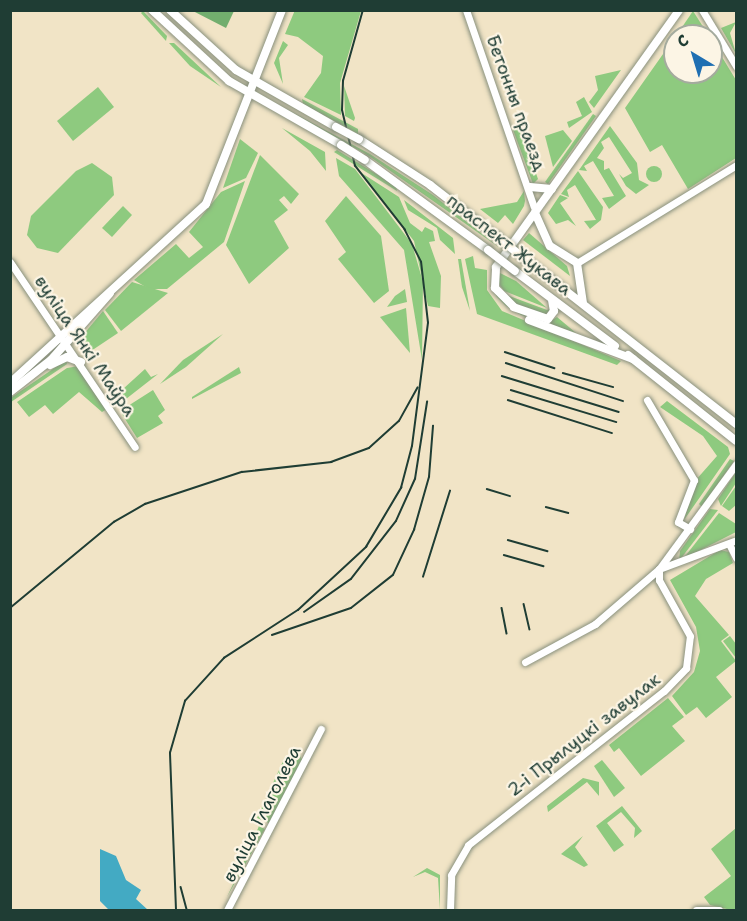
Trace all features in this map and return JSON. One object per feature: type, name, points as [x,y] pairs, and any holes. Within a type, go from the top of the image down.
[{"type":"main road","name":"праспект Жукава","points":[[152,10],[206,65],[250,94],[368,161],[633,359],[736,441]]},
{"type":"main road","name":"праспект Жукава","points":[[170,10],[218,57],[255,82],[359,139],[497,237],[736,424]]},
{"type":"main road","points":[[32,377],[65,339],[123,280],[206,204],[282,10]]},
{"type":"main road","points":[[552,300],[553,314],[545,319],[514,307],[495,288],[496,267],[679,10]]},
{"type":"main road","points":[[368,161],[378,152]]},
{"type":"main road","points":[[530,187],[552,189]]},
{"type":"main road","points":[[532,218],[550,246],[577,263],[577,274],[585,306]]},
{"type":"main road","points":[[532,218],[489,271],[495,299],[519,316],[633,359]]},
{"type":"main road","points":[[556,284],[568,283],[577,274]]},
{"type":"main road","points":[[10,383],[65,339]]},
{"type":"main road","points":[[10,392],[67,357],[81,362]]},
{"type":"street","name":"Бетонны праезд","points":[[466,10],[530,187],[532,218]]},
{"type":"street","points":[[702,10],[736,66]]},
{"type":"street","points":[[577,263],[736,166]]},
{"type":"street","name":"вуліца Янкі Маўра","points":[[10,262],[81,362],[135,447]]},
{"type":"street","points":[[647,400],[694,480],[678,522],[690,529]]},
{"type":"street","points":[[525,662],[595,624],[659,569],[736,464]]},
{"type":"street","points":[[659,569],[687,562],[731,542],[736,558]]},
{"type":"street","points":[[676,547],[675,559],[687,562]]},
{"type":"street","name":"2-і Прылуцкі завулак","points":[[450,910],[451,875],[468,846],[664,691],[686,668],[690,636],[659,580],[659,569]]},
{"type":"street","name":"вуліца Глаголева","points":[[228,910],[321,729]]},
{"type":"street","points":[[696,910],[719,910]]},
{"type":"green space","points":[[295,10],[361,11],[340,83],[341,115],[304,97],[321,73],[323,56],[298,37],[285,34]]},
{"type":"green space","points":[[143,11],[167,36],[166,41],[141,13]]},
{"type":"green space","points":[[193,11],[234,11],[226,28]]},
{"type":"green space","points":[[693,11],[701,24],[684,24]]},
{"type":"green space","points":[[736,22],[730,33],[736,54],[723,31],[723,27]]},
{"type":"green space","points":[[283,41],[288,45],[279,58],[283,84],[274,63]]},
{"type":"green space","points":[[169,43],[174,43],[221,87],[190,66]]},
{"type":"green space","points":[[663,54],[663,84],[723,84],[723,59],[736,80],[736,158],[688,189],[662,145],[650,152],[625,108]]},
{"type":"green space","points":[[621,70],[594,108],[589,102],[598,90],[595,76]]},
{"type":"green space","points":[[344,86],[355,118],[354,121],[345,116]]},
{"type":"green space","points":[[98,87],[114,107],[73,141],[57,121]]},
{"type":"green space","points":[[262,96],[370,154],[433,195],[500,248],[369,156]]},
{"type":"green space","points":[[584,97],[592,112],[569,128],[567,122],[582,116],[576,102]]},
{"type":"green space","points":[[302,99],[358,129],[358,134],[303,104]]},
{"type":"green space","points":[[593,114],[596,116],[548,184],[545,182]]},
{"type":"green space","points":[[519,124],[538,179],[533,184],[512,127]]},
{"type":"green space","points":[[610,126],[637,163],[639,180],[649,185],[636,194],[626,186],[619,174],[623,178],[632,173],[609,137],[601,142],[604,148],[597,158],[604,161],[604,170],[609,168],[626,196],[609,209],[602,198],[614,196],[593,161],[584,166],[587,171],[579,170]]},
{"type":"green space","points":[[282,128],[325,152],[326,171],[310,151]]},
{"type":"green space","points":[[563,130],[572,141],[553,167],[545,136]]},
{"type":"green space","points":[[240,139],[258,153],[246,178],[223,188]]},
{"type":"green space","points":[[337,150],[396,186],[397,191],[334,152]]},
{"type":"green space","points":[[260,155],[299,194],[291,204],[284,196],[279,200],[288,210],[274,221],[289,248],[249,284],[226,245]]},
{"type":"green space","points":[[336,158],[355,169],[412,244],[423,282],[422,360],[404,250],[339,176]]},
{"type":"green space","points":[[92,163],[112,177],[114,195],[58,253],[37,248],[27,235],[31,216],[76,171]]},
{"type":"green space","points":[[654,166],[660,168],[662,174],[660,180],[654,182],[648,180],[646,174],[648,168]]},
{"type":"green space","points":[[578,171],[603,207],[601,220],[590,229],[584,221],[596,220],[575,185],[567,190],[569,197],[561,194]]},
{"type":"green space","points":[[360,172],[399,197],[410,223],[422,232],[425,227],[433,231],[435,241],[429,242],[441,276],[440,308],[428,306],[414,241]]},
{"type":"green space","points":[[245,181],[224,242],[167,289],[149,289],[134,280],[176,244],[189,258],[203,247],[189,232],[221,192]]},
{"type":"green space","points":[[524,191],[524,206],[513,224],[505,215],[498,223],[480,209],[517,202]]},
{"type":"green space","points":[[560,195],[568,198],[560,203],[576,226],[568,220],[556,224],[548,213]]},
{"type":"green space","points":[[346,196],[381,236],[389,291],[374,303],[338,259],[346,252],[325,221]]},
{"type":"green space","points":[[404,200],[453,238],[455,254],[440,240],[437,228],[408,210]]},
{"type":"green space","points":[[123,206],[132,215],[112,237],[102,228]]},
{"type":"green space","points":[[529,233],[567,266],[570,276],[523,240]]},
{"type":"green space","points":[[473,256],[475,268],[487,270],[487,290],[502,311],[621,361],[617,365],[477,314],[465,259]]},
{"type":"green space","points":[[458,259],[461,259],[470,311],[462,287]]},
{"type":"green space","points":[[494,266],[498,297],[548,323],[557,317],[576,333],[521,315],[506,306],[497,297],[493,290]]},
{"type":"green space","points":[[500,273],[516,281],[547,308],[504,291],[497,281]]},
{"type":"green space","points":[[132,282],[168,293],[121,331],[105,310]]},
{"type":"green space","points":[[405,289],[407,302],[387,307],[395,296]]},
{"type":"green space","points":[[504,294],[547,310],[551,309],[544,316],[524,311]]},
{"type":"green space","points":[[406,308],[410,353],[380,317]]},
{"type":"green space","points":[[103,311],[118,333],[85,355],[78,341]]},
{"type":"green space","points":[[223,334],[186,367],[160,384],[183,360]]},
{"type":"green space","points":[[66,360],[67,364],[11,402],[12,397]]},
{"type":"green space","points":[[79,366],[107,409],[102,412],[79,392],[53,414],[45,405],[29,417],[17,402],[67,368]]},
{"type":"green space","points":[[239,367],[241,373],[192,399],[192,397]]},
{"type":"green space","points":[[145,369],[151,377],[158,374],[117,406],[112,399]]},
{"type":"green space","points":[[153,390],[165,410],[158,416],[163,423],[137,438],[120,411]]},
{"type":"green space","points":[[667,401],[728,447],[730,454],[684,520],[695,481],[717,456],[703,436],[660,407]]},
{"type":"green space","points":[[730,459],[734,461],[702,507],[699,504]]},
{"type":"green space","points":[[736,472],[736,483],[721,506],[718,499]]},
{"type":"green space","points":[[736,486],[736,505],[729,511],[722,506]]},
{"type":"green space","points":[[710,509],[718,510],[679,561],[680,551]]},
{"type":"green space","points":[[719,513],[736,524],[736,532],[683,559]]},
{"type":"green space","points":[[720,550],[729,552],[733,563],[706,579],[695,596],[729,635],[721,641],[736,661],[716,677],[732,697],[706,718],[697,707],[686,715],[672,696],[694,672],[700,651],[696,627],[670,580]]},
{"type":"green space","points":[[730,636],[736,644],[736,658],[723,641]]},
{"type":"green space","points":[[668,698],[684,717],[672,726],[685,741],[641,776],[619,748],[614,752],[609,745]]},
{"type":"green space","points":[[310,751],[269,823],[257,818],[285,757],[291,760],[300,754],[301,759]]},
{"type":"green space","points":[[602,760],[625,788],[614,797],[594,766]]},
{"type":"green space","points":[[583,778],[599,782],[599,796],[587,782],[548,812],[547,806]]},
{"type":"green space","points":[[622,806],[642,831],[634,838],[635,828],[621,812],[607,823],[624,845],[614,852],[596,826]]},
{"type":"green space","points":[[259,826],[265,829],[227,897],[244,861]]},
{"type":"green space","points":[[736,828],[736,910],[731,910],[710,905],[704,897],[731,876],[711,849]]},
{"type":"green space","points":[[583,836],[575,847],[588,865],[584,867],[561,854]]},
{"type":"green space","points":[[427,868],[440,875],[440,910],[438,878],[425,872],[413,877]]},
{"type":"water","points":[[100,849],[116,856],[126,880],[141,890],[136,899],[148,910],[109,910],[100,901]]},
{"type":"railway","points":[[176,910],[170,753],[185,701],[224,658],[298,610],[366,547],[401,488],[412,446],[428,323],[421,262],[405,230],[355,166],[342,110],[343,81],[363,10]]},
{"type":"railway","points":[[505,352],[554,368]]},
{"type":"railway","points":[[506,363],[623,401]]},
{"type":"railway","points":[[563,373],[613,387]]},
{"type":"railway","points":[[502,376],[619,412]]},
{"type":"railway","points":[[10,608],[114,522],[145,504],[242,472],[331,462],[369,448],[399,421],[417,388]]},
{"type":"railway","points":[[511,390],[616,422]]},
{"type":"railway","points":[[508,400],[612,433]]},
{"type":"railway","points":[[304,612],[351,579],[396,521],[415,479],[427,402]]},
{"type":"railway","points":[[272,635],[351,608],[393,575],[414,530],[429,477],[433,426]]},
{"type":"railway","points":[[487,489],[510,496]]},
{"type":"railway","points":[[423,577],[450,491]]},
{"type":"railway","points":[[546,507],[568,513]]},
{"type":"railway","points":[[508,540],[547,551]]},
{"type":"railway","points":[[504,555],[543,566]]},
{"type":"railway","points":[[524,604],[530,629]]},
{"type":"railway","points":[[502,608],[507,634]]},
{"type":"railway","points":[[181,887],[187,910]]}]
